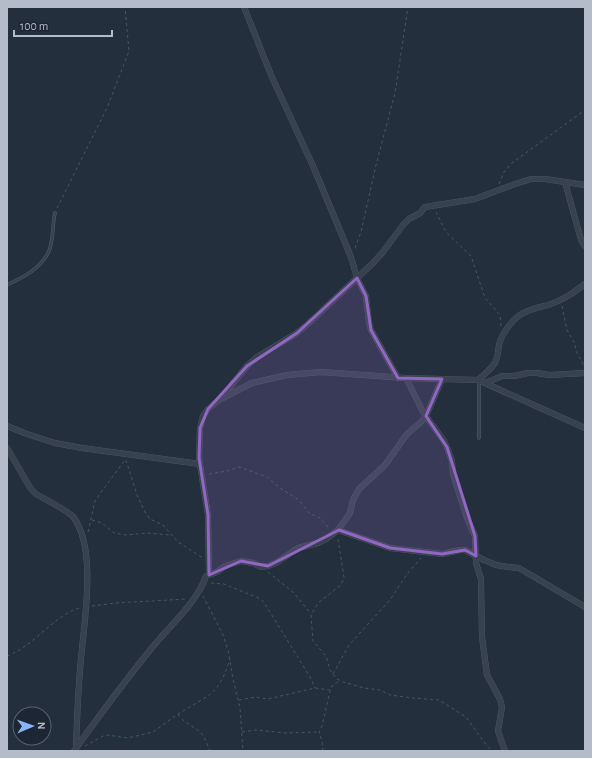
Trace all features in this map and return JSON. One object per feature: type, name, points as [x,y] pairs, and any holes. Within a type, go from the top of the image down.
[{"type":"street","points":[[244,7],[271,75],[313,166],[351,257],[357,278],[366,296],[371,330],[398,378]]},
{"type":"street","points":[[209,575],[208,515],[200,464],[200,428],[203,416],[208,409],[219,400],[247,366],[257,357],[297,333],[373,263],[383,252],[403,224],[425,208],[475,199],[515,184],[537,178],[585,185]]},
{"type":"street","points":[[565,182],[584,244]]},
{"type":"street","points":[[481,381],[495,362],[504,332],[516,318],[532,310],[571,295],[585,284]]},
{"type":"street","points":[[219,400],[252,383],[287,375],[321,372],[398,378],[481,381],[502,376],[514,376],[528,373],[549,375],[585,373]]},
{"type":"street","points":[[406,378],[426,416],[447,447],[452,461],[453,474],[475,536],[476,556],[481,579],[482,637],[487,675],[502,707],[498,731],[505,751]]},
{"type":"street","points":[[75,749],[128,677],[195,597],[206,576],[217,572],[225,566],[241,561],[253,563],[261,567],[276,563],[298,548],[318,543],[337,531],[350,513],[353,500],[360,489],[385,465],[407,434],[426,416],[442,379]]},
{"type":"street","points":[[481,381],[585,428]]},
{"type":"street","points":[[7,426],[55,443],[75,447],[200,464]]},
{"type":"street","points":[[7,448],[31,490],[74,517],[84,540],[87,607],[80,664],[75,749]]},
{"type":"street","points":[[337,531],[390,548],[442,554],[465,550],[496,565],[519,568],[585,607]]},
{"type":"lane","points":[[7,286],[24,277],[41,263],[49,253],[55,213]]},
{"type":"lane","points":[[479,438],[481,381]]},
{"type":"path","points":[[55,213],[107,108],[129,51],[125,7]]},
{"type":"path","points":[[351,257],[361,232],[376,165],[395,93],[408,7]]},
{"type":"path","points":[[495,191],[504,172],[512,163],[585,110]]},
{"type":"path","points":[[433,206],[446,232],[471,256],[485,298],[500,315],[502,330],[504,332]]},
{"type":"path","points":[[557,301],[563,308],[567,330],[575,344],[576,351],[585,369]]},
{"type":"path","points":[[84,540],[91,520],[95,501],[125,460],[137,495],[150,519],[162,524],[170,535],[178,542],[209,563]]},
{"type":"path","points":[[201,474],[227,471],[239,467],[267,477],[280,488],[299,500],[309,513],[320,518],[329,528],[337,531],[344,577],[341,585],[318,603],[311,615]]},
{"type":"path","points":[[91,520],[102,523],[114,533],[170,535]]},
{"type":"path","points":[[333,674],[349,645],[390,600],[407,574],[427,552]]},
{"type":"path","points":[[261,567],[294,593],[311,615],[313,641],[326,656],[330,670],[340,680],[364,688],[380,690],[390,695],[439,700],[466,717],[492,751]]},
{"type":"path","points":[[204,582],[224,584],[261,599],[310,677],[315,688]]},
{"type":"path","points":[[200,590],[223,635],[230,659],[233,679],[239,700],[244,751]]},
{"type":"path","points":[[7,656],[13,654],[64,615],[77,609],[116,603],[182,600],[195,597]]},
{"type":"path","points":[[75,749],[88,745],[103,736],[128,738],[154,732],[178,714],[208,696],[223,678],[230,659]]},
{"type":"path","points":[[323,751],[319,732],[322,726],[330,690],[332,686],[340,680]]},
{"type":"path","points":[[239,700],[256,697],[268,699],[315,688],[330,690]]},
{"type":"path","points":[[178,714],[183,721],[201,732],[210,751]]},
{"type":"path","points":[[241,732],[256,730],[286,733],[319,732]]},
{"type":"highlighted area","points":[[357,278],[366,296],[371,330],[398,378],[442,379],[426,416],[447,447],[475,536],[476,556],[465,550],[442,554],[390,548],[339,530],[268,566],[241,561],[209,575],[208,515],[199,458],[200,428],[208,409],[247,366],[297,333]]}]
